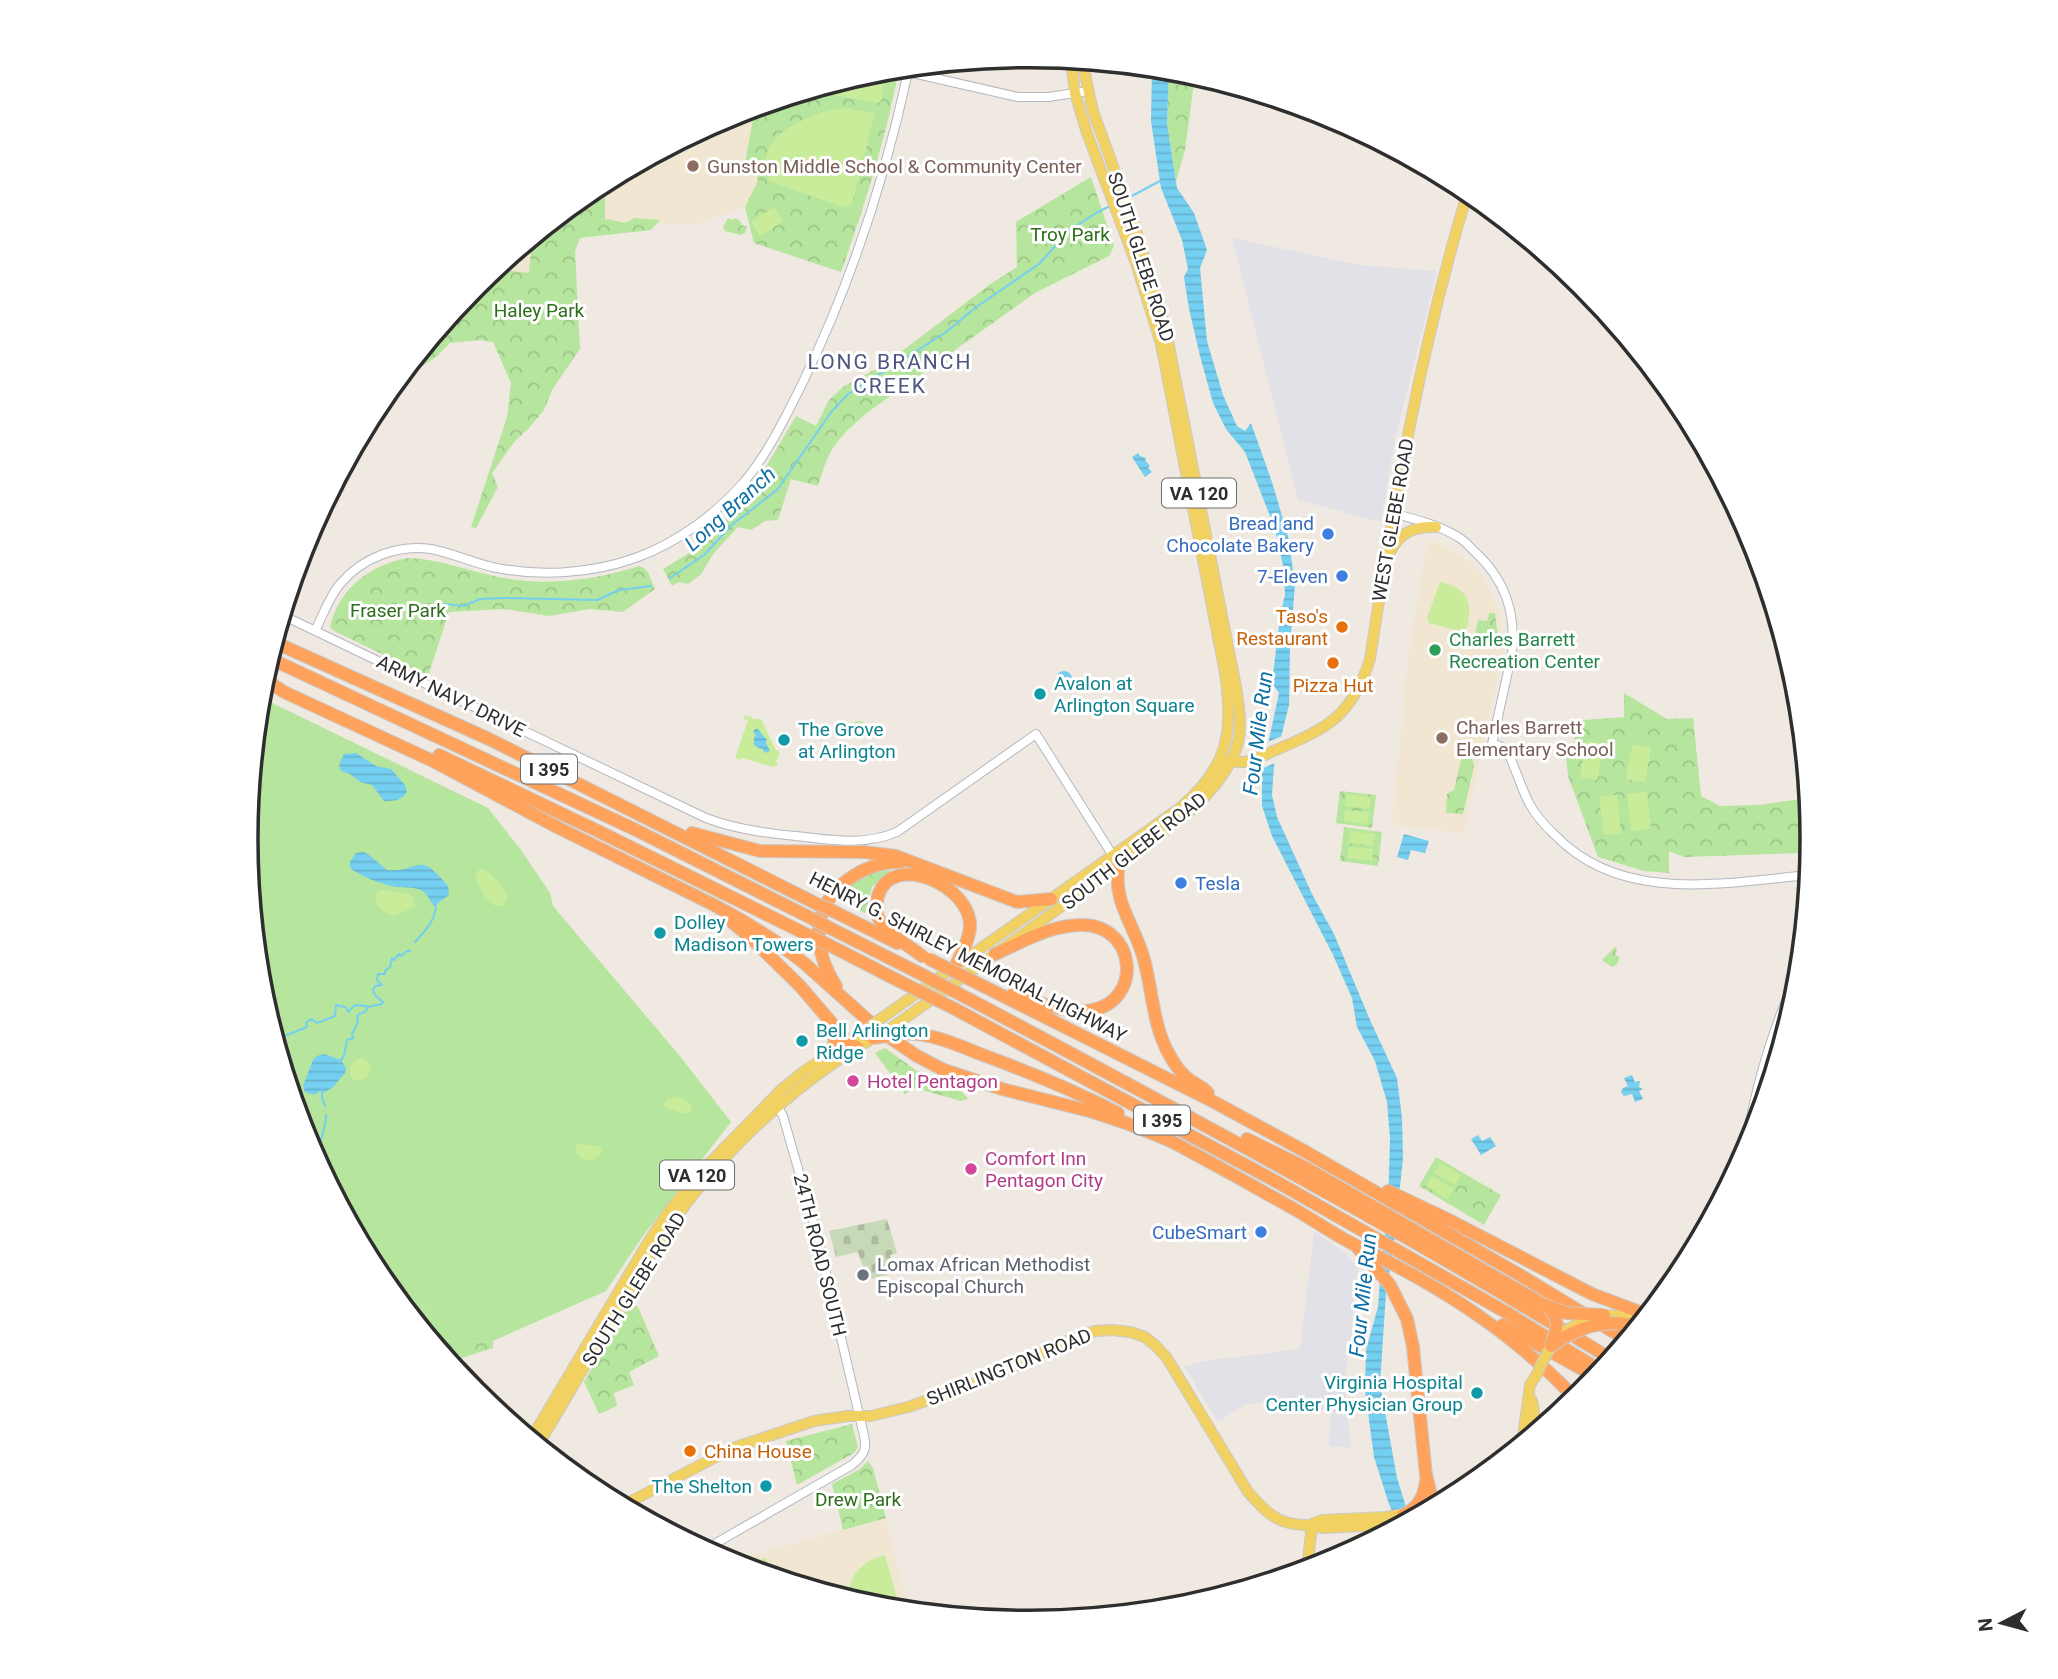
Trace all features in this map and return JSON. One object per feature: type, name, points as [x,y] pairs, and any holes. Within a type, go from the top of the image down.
[{"type":"highway","name":"HENRY G. SHIRLEY MEMORIAL HIGHWAY","points":[[283,646],[489,739],[926,957],[1214,1102],[1372,1187],[1404,1210]]},
{"type":"highway","points":[[279,663],[622,824],[969,999],[1369,1217],[1603,1354]]},
{"type":"highway","name":"I 395","points":[[275,681],[497,782],[955,1009],[1277,1182],[1509,1314],[1592,1366]]},
{"type":"highway","points":[[274,684],[284,692],[433,761],[557,827],[714,905],[775,941],[889,1037],[944,1070],[1002,1089],[1093,1112],[1171,1141]]},
{"type":"highway","points":[[643,815],[704,837],[760,851],[874,852],[926,866],[1017,902],[1051,899]]},
{"type":"highway","points":[[1116,860],[1119,897],[1143,954],[1162,1041],[1188,1079],[1206,1090],[1214,1102]]},
{"type":"highway","points":[[852,1007],[836,986],[823,961],[819,926],[828,903],[842,883],[872,866],[900,862],[926,866]]},
{"type":"highway","points":[[926,957],[890,932],[877,916],[879,894],[884,884],[894,877],[914,875],[928,879],[953,892],[963,902],[970,928],[955,967]]},
{"type":"highway","points":[[671,884],[744,931],[800,986],[853,1045]]},
{"type":"highway","points":[[985,987],[1068,1010],[1082,1011],[1107,1005],[1123,987],[1126,975],[1127,964],[1118,940],[1111,933],[1085,925],[1067,925],[1048,931],[995,954]]},
{"type":"highway","points":[[829,1055],[835,1040],[831,1022]]},
{"type":"highway","points":[[869,1035],[895,1031],[922,1034],[1003,1063],[1098,1103],[1587,1372]]},
{"type":"highway","points":[[1182,1113],[1291,1160],[1369,1203],[1447,1219],[1592,1294],[1639,1312]]},
{"type":"highway","points":[[1404,1210],[1466,1260],[1544,1305],[1566,1313],[1604,1315]]},
{"type":"highway","points":[[1404,1210],[1520,1275],[1619,1335]]},
{"type":"highway","points":[[1362,1250],[1383,1275],[1407,1319],[1413,1347],[1426,1475],[1424,1501]]},
{"type":"highway","points":[[1444,1293],[1506,1334],[1568,1391]]},
{"type":"highway","points":[[1544,1305],[1557,1319],[1551,1346]]},
{"type":"highway","points":[[1551,1346],[1569,1334],[1589,1326],[1602,1323],[1628,1325]]},
{"type":"main road","name":"SOUTH GLEBE ROAD","points":[[1072,70],[1075,93],[1087,133],[1105,182],[1130,229]]},
{"type":"main road","name":"SOUTH GLEBE ROAD","points":[[535,1431],[647,1244],[697,1176],[775,1103],[811,1080],[869,1035],[880,1020],[1051,899],[1181,819],[1205,798],[1226,761],[1225,747],[1230,719],[1225,673],[1163,353],[1116,177],[1084,70]]},
{"type":"main road","name":"WEST GLEBE ROAD","points":[[1226,761],[1252,761],[1313,734],[1333,721],[1351,702],[1364,679],[1370,659],[1392,513],[1413,406],[1437,300],[1464,203]]},
{"type":"main road","points":[[1386,561],[1395,543],[1404,534],[1415,528],[1436,527]]},
{"type":"main road","name":"SOUTH GLEBE ROAD","points":[[895,1031],[1083,891],[1116,860]]},
{"type":"main road","name":"SOUTH GLEBE ROAD","points":[[542,1437],[656,1247],[705,1180],[803,1072],[829,1055],[853,1045]]},
{"type":"main road","points":[[1524,1431],[1530,1385],[1551,1346],[1566,1329],[1604,1315],[1634,1317]]},
{"type":"main road","name":"SHIRLINGTON ROAD","points":[[633,1501],[733,1448],[814,1421],[879,1415],[901,1409],[963,1388],[1081,1336],[1095,1331],[1112,1330],[1144,1337],[1167,1358],[1248,1492],[1276,1519],[1290,1524],[1312,1524],[1322,1528],[1390,1521]]},
{"type":"main road","points":[[1535,1421],[1532,1402],[1537,1374]]},
{"type":"main road","points":[[1308,1558],[1312,1524]]},
{"type":"street","points":[[924,76],[1018,97],[1048,97],[1088,91]]},
{"type":"street","points":[[316,629],[339,584],[356,568],[371,559],[395,551],[430,549],[494,567],[524,572],[595,568],[638,557],[674,540],[723,504],[744,483],[769,446],[822,342],[872,211],[906,79]]},
{"type":"street","points":[[1392,513],[1461,538],[1498,577],[1508,599],[1513,638],[1492,744],[1509,753],[1527,799],[1550,831],[1574,852],[1605,870],[1639,880],[1680,884],[1745,882],[1799,876]]},
{"type":"street","name":"ARMY NAVY DRIVE","points":[[291,619],[706,818],[749,831],[835,842],[880,839],[897,832],[1037,734],[1116,860]]},
{"type":"street","points":[[1757,1091],[1779,1018]]},
{"type":"street","name":"24TH ROAD SOUTH","points":[[716,1544],[861,1458],[866,1446],[817,1235],[786,1126],[775,1103]]},
{"type":"shaded area","name":"Gunston Middle School & Community Center","points":[[753,120],[745,163],[756,168],[758,181],[745,207],[694,225],[625,223],[608,219],[605,221],[605,196],[688,148]]},
{"type":"shaded area","points":[[1232,238],[1359,265],[1437,271],[1395,439],[1381,522],[1298,500]]},
{"type":"shaded area","points":[[531,251],[529,273],[509,271]]},
{"type":"shaded area","name":"Charles Barrett Elementary School","points":[[1427,542],[1438,543],[1460,555],[1483,574],[1503,620],[1503,652],[1464,834],[1392,824],[1409,651]]},
{"type":"shaded area","points":[[1314,1232],[1358,1265],[1345,1377],[1351,1448],[1329,1446],[1331,1411],[1275,1403],[1246,1404],[1218,1422],[1184,1366],[1300,1349]]},
{"type":"shaded area","points":[[886,1518],[908,1601],[829,1584],[746,1557]]},
{"type":"green space","points":[[897,80],[874,171],[841,272],[754,243],[745,207],[758,181],[756,169],[745,163],[753,120],[829,95]]},
{"type":"green space","points":[[1169,81],[1193,86],[1185,150],[1176,181],[1167,124]]},
{"type":"green space","points":[[885,82],[879,103],[831,95]]},
{"type":"green space","points":[[844,108],[875,113],[852,204],[845,208],[769,181],[766,159],[776,138],[809,117]]},
{"type":"green space","name":"Troy Park","points":[[1091,177],[1114,246],[1109,256],[1035,293],[868,412],[836,444],[826,461],[818,486],[791,479],[778,520],[765,521],[751,530],[738,527],[714,553],[701,574],[688,584],[679,582],[672,586],[663,569],[694,550],[747,499],[796,416],[816,426],[829,400],[843,387],[885,364],[1017,267],[1016,222]]},
{"type":"green space","name":"Haley Park","points":[[605,196],[605,220],[625,223],[635,218],[660,220],[651,230],[580,238],[575,251],[580,349],[552,390],[544,410],[515,441],[492,473],[498,487],[476,528],[471,527],[507,417],[511,383],[493,342],[481,340],[450,343],[417,370],[449,331],[509,271],[529,273],[531,251]]},
{"type":"green space","points":[[774,207],[783,221],[760,236],[751,222]]},
{"type":"green space","points":[[728,218],[739,220],[747,227],[745,233],[740,235],[725,231],[723,227]]},
{"type":"green space","name":"Fraser Park","points":[[409,558],[494,576],[549,582],[585,579],[639,566],[647,572],[655,589],[623,612],[590,609],[549,616],[504,609],[449,612],[428,676],[330,627],[341,601],[359,580],[382,566]]},
{"type":"green space","points":[[1440,582],[1451,585],[1464,594],[1469,606],[1466,633],[1429,623],[1427,618]]},
{"type":"green space","points":[[1489,613],[1495,613],[1498,638],[1475,635],[1478,620],[1487,621]]},
{"type":"green space","points":[[1624,693],[1667,719],[1693,718],[1701,796],[1720,806],[1759,805],[1799,799],[1800,857],[1798,853],[1684,857],[1669,851],[1669,873],[1644,871],[1598,857],[1568,776],[1565,745],[1575,742],[1572,721],[1624,717]]},
{"type":"green space","points":[[271,702],[488,808],[550,893],[553,906],[679,1055],[731,1122],[643,1236],[606,1291],[493,1341],[468,1342],[427,1304],[416,1307],[361,1225],[337,1181],[316,1135],[284,1039],[264,940],[259,890],[259,789]]},
{"type":"green space","points":[[746,714],[748,718],[751,716],[753,719],[761,719],[780,754],[776,761],[778,765],[773,767],[735,758],[748,720],[743,719]]},
{"type":"green space","points":[[859,721],[865,724],[868,730],[865,736],[859,739],[853,736],[850,730],[853,724]]},
{"type":"green space","points":[[1586,741],[1604,744],[1597,780],[1580,777]]},
{"type":"green space","points":[[1632,744],[1651,747],[1645,783],[1626,779]]},
{"type":"green space","points":[[1462,756],[1472,758],[1474,767],[1463,814],[1446,813],[1447,794],[1454,790]]},
{"type":"green space","points":[[1340,791],[1376,795],[1372,828],[1336,823]]},
{"type":"green space","points":[[1647,792],[1651,829],[1631,831],[1627,794]]},
{"type":"green space","points":[[1347,794],[1371,797],[1370,809],[1345,806]]},
{"type":"green space","points":[[1617,795],[1621,833],[1604,835],[1599,797]]},
{"type":"green space","points":[[1345,810],[1369,812],[1368,824],[1344,821]]},
{"type":"green space","points":[[1344,827],[1382,832],[1378,866],[1340,861]]},
{"type":"green space","points":[[1350,831],[1375,834],[1373,846],[1349,843]]},
{"type":"green space","points":[[1349,847],[1373,849],[1372,861],[1347,858]]},
{"type":"green space","points":[[481,868],[493,876],[508,896],[504,906],[495,906],[482,892],[475,874]]},
{"type":"green space","points":[[890,871],[872,887],[865,913],[836,898],[859,878]]},
{"type":"green space","points":[[378,891],[408,894],[413,897],[415,907],[394,916],[386,912],[375,899]]},
{"type":"green space","points":[[1615,947],[1615,954],[1620,958],[1612,967],[1602,960]]},
{"type":"green space","points":[[885,1048],[917,1071],[957,1086],[968,1099],[961,1101],[915,1088],[905,1094],[875,1053]]},
{"type":"green space","points":[[363,1058],[370,1066],[369,1074],[363,1079],[352,1079],[351,1065]]},
{"type":"green space","points":[[679,1096],[691,1104],[690,1113],[663,1107],[667,1099]]},
{"type":"green space","points":[[578,1144],[599,1146],[602,1149],[595,1159],[584,1160],[576,1153]]},
{"type":"green space","points":[[1436,1157],[1501,1195],[1484,1225],[1419,1186]]},
{"type":"green space","points":[[1440,1163],[1461,1175],[1455,1185],[1434,1173]]},
{"type":"green space","points":[[1432,1176],[1454,1189],[1447,1199],[1426,1186]]},
{"type":"green space","points":[[887,1219],[897,1253],[890,1255],[892,1268],[889,1274],[872,1279],[868,1266],[863,1267],[858,1252],[836,1257],[829,1231]]},
{"type":"green space","points":[[427,1304],[468,1342],[493,1341],[493,1348],[459,1359],[416,1307]]},
{"type":"green space","points":[[633,1304],[638,1307],[659,1356],[629,1372],[634,1385],[614,1393],[617,1406],[599,1414],[584,1382],[628,1306]]},
{"type":"green space","points":[[852,1424],[858,1447],[854,1453],[797,1485],[786,1441]]},
{"type":"green space","name":"Drew Park","points":[[868,1461],[873,1468],[886,1518],[843,1530],[832,1484],[860,1469]]},
{"type":"green space","points":[[885,1555],[897,1599],[850,1589],[858,1570]]},
{"type":"green space","points":[[766,1558],[767,1565],[756,1560]]},
{"type":"water","points":[[1152,79],[1169,81],[1167,124],[1177,188],[1194,213],[1207,250],[1200,268],[1207,341],[1223,395],[1237,426],[1245,431],[1251,423],[1288,536],[1295,584],[1289,705],[1274,766],[1272,795],[1277,817],[1312,894],[1334,934],[1397,1078],[1403,1158],[1386,1293],[1380,1384],[1397,1478],[1409,1510],[1395,1518],[1374,1457],[1365,1390],[1366,1350],[1378,1307],[1388,1208],[1390,1138],[1387,1102],[1375,1061],[1357,1027],[1352,998],[1272,836],[1262,806],[1262,772],[1279,693],[1272,683],[1285,595],[1284,570],[1275,529],[1245,452],[1226,429],[1213,403],[1189,309],[1184,277],[1188,269],[1182,240],[1161,188],[1151,121]]},
{"type":"water","points":[[1138,453],[1146,458],[1150,466],[1148,468],[1152,472],[1145,477],[1132,457]]},
{"type":"water","points":[[1061,671],[1067,671],[1072,679],[1070,685],[1061,687],[1056,682],[1056,676]]},
{"type":"water","points":[[757,728],[767,740],[770,751],[765,753],[762,748],[754,745],[756,736],[753,731]]},
{"type":"water","points":[[356,753],[376,766],[391,769],[405,785],[405,795],[397,800],[384,801],[372,785],[360,782],[341,771],[339,765],[344,754]]},
{"type":"water","points":[[1404,834],[1429,841],[1425,853],[1411,850],[1408,860],[1397,857]]},
{"type":"water","points":[[363,852],[387,870],[419,865],[430,868],[448,886],[449,895],[434,906],[420,890],[391,886],[365,877],[350,868],[350,862],[356,853]]},
{"type":"water","points":[[324,1054],[341,1060],[346,1068],[345,1073],[325,1092],[320,1091],[315,1095],[305,1092],[303,1086],[313,1060]]},
{"type":"water","points":[[1632,1075],[1635,1082],[1640,1081],[1639,1087],[1643,1089],[1639,1091],[1643,1099],[1635,1102],[1632,1094],[1624,1096],[1621,1092],[1628,1086],[1624,1078]]},
{"type":"water","points":[[1478,1135],[1482,1141],[1490,1137],[1496,1146],[1481,1155],[1471,1139]]},
{"type":"pier","points":[[1285,735],[1279,761],[1259,770],[1265,743]]},
{"type":"waterway","name":"Long Branch","points":[[1128,198],[1160,181]]},
{"type":"waterway","name":"Long Branch","points":[[670,578],[704,555],[733,524],[777,490],[832,411],[848,394],[945,333],[975,308],[1039,264],[1070,230],[1110,206]]},
{"type":"waterway","name":"Long Branch","points":[[445,604],[464,606],[480,599],[505,598],[597,600],[619,590],[651,586]]},
{"type":"waterway","points":[[415,942],[432,921],[436,905]]},
{"type":"waterway","points":[[339,1062],[344,1056],[347,1040],[353,1038],[359,1014],[365,1012],[368,1007],[383,1002],[373,990],[375,986],[382,985],[377,980],[378,974],[385,974],[392,958],[394,960],[399,954],[401,956],[410,951]]},
{"type":"waterway","points":[[283,1037],[307,1027],[306,1023],[311,1019],[317,1023],[335,1016],[336,1005],[346,1007],[348,1012],[355,1005],[367,1006]]},
{"type":"waterway","points":[[322,1090],[325,1106]]},
{"type":"waterway","points":[[321,1145],[326,1115]]},
{"type":"place","name":"Gunston Middle School & Community Center","points":[[693,166]]},
{"type":"place","name":"Bread and Chocolate Bakery","points":[[1328,534]]},
{"type":"place","name":"7-Eleven","points":[[1342,576]]},
{"type":"place","name":"Taso's Restaurant","points":[[1342,627]]},
{"type":"place","name":"Charles Barrett Recreation Center","points":[[1435,650]]},
{"type":"place","name":"Pizza Hut","points":[[1333,663]]},
{"type":"place","name":"Avalon at Arlington Square","points":[[1040,694]]},
{"type":"place","name":"Charles Barrett Elementary School","points":[[1442,738]]},
{"type":"place","name":"The Grove at Arlington","points":[[784,740]]},
{"type":"place","name":"Tesla","points":[[1181,883]]},
{"type":"place","name":"Dolley Madison Towers","points":[[660,933]]},
{"type":"place","name":"Bell Arlington Ridge","points":[[802,1041]]},
{"type":"place","name":"Hotel Pentagon","points":[[853,1081]]},
{"type":"place","name":"Comfort Inn Pentagon City","points":[[971,1169]]},
{"type":"place","name":"CubeSmart","points":[[1261,1232]]},
{"type":"place","name":"Lomax African Methodist Episcopal Church","points":[[863,1275]]},
{"type":"place","name":"Virginia Hospital Center Physician Group","points":[[1477,1393]]},
{"type":"place","name":"China House","points":[[690,1451]]},
{"type":"place","name":"The Shelton","points":[[766,1486]]},
{"type":"district","name":"LONG BRANCH CREEK","points":[[890,374]]},
{"type":"water label","name":"Four Mile Run","points":[[1258,733]]},
{"type":"water label","name":"Four Mile Run","points":[[1363,1295]]}]
